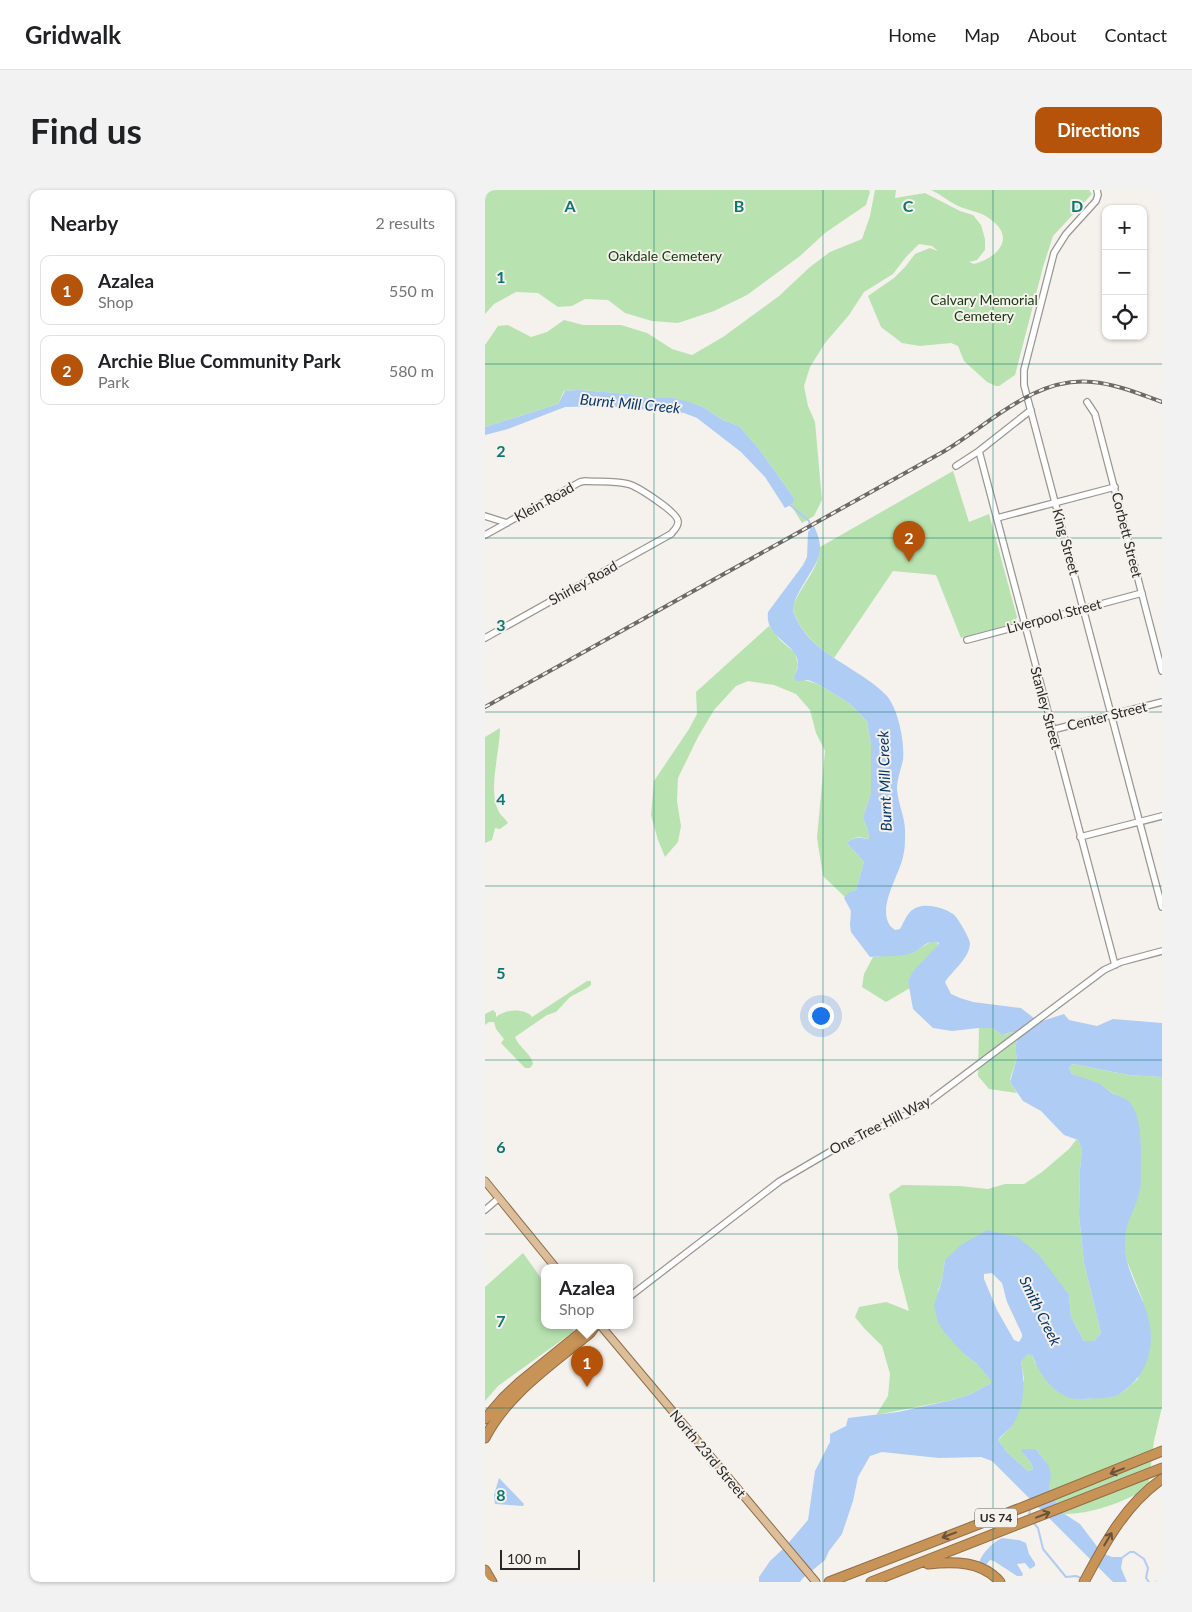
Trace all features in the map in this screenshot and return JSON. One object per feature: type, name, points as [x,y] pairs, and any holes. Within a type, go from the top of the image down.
[{"type":"highway","points":[[485,1419],[503,1398],[585,1329]]},
{"type":"highway","points":[[485,1438],[497,1418],[518,1394],[593,1329]]},
{"type":"highway","name":"US 74","points":[[829,1582],[1066,1491],[1162,1451]]},
{"type":"highway","name":"US 74","points":[[871,1582],[1162,1468]]},
{"type":"highway","points":[[1084,1582],[1110,1535],[1125,1515],[1145,1492],[1162,1479]]},
{"type":"highway","points":[[916,1565],[961,1562],[986,1570],[1001,1582]]},
{"type":"highway","points":[[485,1570],[492,1582]]},
{"type":"main road","points":[[485,1181],[553,1264]]},
{"type":"main road","name":"North 23rd Street","points":[[604,1329],[815,1580]]},
{"type":"street","name":"King Street","points":[[1097,190],[1098,195],[1095,201],[1057,246],[1050,262],[1024,370],[1025,388],[1110,716],[1162,907]]},
{"type":"street","name":"Corbett Street","points":[[1087,402],[1095,414],[1162,670]]},
{"type":"street","points":[[956,466],[979,451],[1031,410]]},
{"type":"street","name":"Stanley Street","points":[[979,451],[1115,965]]},
{"type":"street","name":"Klein Road","points":[[485,535],[585,481],[631,485],[674,514],[677,517],[678,525]]},
{"type":"street","points":[[997,518],[1115,487]]},
{"type":"street","points":[[485,516],[507,522]]},
{"type":"street","name":"Shirley Road","points":[[485,638],[671,534],[678,525]]},
{"type":"street","name":"Liverpool Street","points":[[967,640],[1142,593]]},
{"type":"street","name":"Center Street","points":[[1052,730],[1162,702]]},
{"type":"street","points":[[1080,837],[1162,816]]},
{"type":"street","name":"One Tree Hill Way","points":[[633,1294],[780,1181],[838,1146],[913,1112],[1097,974],[1115,965],[1162,951]]},
{"type":"street","points":[[485,1210],[499,1198]]},
{"type":"green space","name":"Oakdale Cemetery","points":[[485,190],[869,190],[870,192],[866,205],[825,233],[800,256],[747,295],[714,311],[678,323],[652,321],[625,313],[608,300],[585,299],[572,306],[558,307],[538,293],[516,292],[494,304],[485,314]]},
{"type":"green space","name":"Calvary Memorial Cemetery","points":[[875,190],[896,190],[895,198],[925,193],[960,211],[973,215],[981,225],[985,239],[985,250],[977,260],[969,262],[974,264],[990,257],[1001,246],[1003,240],[1002,233],[998,226],[986,216],[958,206],[931,190],[1089,190],[1092,194],[1053,236],[1015,375],[999,386],[987,382],[964,361],[958,346],[951,343],[920,346],[902,343],[881,327],[868,296],[894,278],[915,254],[930,248],[938,251],[932,246],[919,244],[893,274],[864,292],[849,315],[825,343],[810,367],[804,386],[808,406],[815,422],[822,500],[814,516],[802,523],[791,505],[794,498],[759,449],[739,426],[723,420],[703,407],[674,398],[648,398],[630,394],[578,390],[564,391],[558,404],[485,427],[485,345],[498,326],[508,325],[531,337],[547,332],[564,320],[583,325],[621,325],[647,333],[672,349],[692,355],[723,337],[779,296],[810,267],[830,252],[862,239],[870,216]]},
{"type":"green space","points":[[953,471],[969,522],[989,514],[1017,617],[1014,623],[961,638],[936,575],[893,571],[834,658],[808,636],[798,622],[793,607],[813,571],[820,547]]},
{"type":"green space","points":[[769,626],[780,640],[795,653],[798,665],[794,677],[818,684],[849,703],[867,721],[871,745],[871,793],[863,818],[868,830],[869,839],[857,838],[847,843],[864,862],[856,890],[845,897],[823,876],[817,838],[825,751],[816,733],[810,710],[796,694],[774,685],[748,681],[736,686],[714,710],[698,737],[678,778],[677,801],[681,826],[678,842],[665,857],[658,840],[651,815],[654,781],[697,714],[696,692]]},
{"type":"green space","points":[[500,728],[494,792],[498,810],[508,823],[500,829],[495,828],[492,840],[485,843],[485,737]]},
{"type":"green space","points":[[933,941],[939,944],[908,981],[910,988],[886,1002],[862,987],[864,974],[873,957],[910,953]]},
{"type":"green space","points":[[587,981],[591,981],[591,985],[570,997],[556,1012],[547,1015],[515,1037],[532,1060],[533,1064],[530,1068],[525,1068],[501,1043],[504,1039],[496,1029],[494,1022],[489,1022],[485,1025],[485,1014],[493,1010],[496,1013],[496,1017],[504,1012],[520,1011],[532,1017]]},
{"type":"green space","points":[[979,1028],[992,1028],[1004,1035],[1011,1032],[1018,1033],[1015,1050],[1017,1058],[1010,1079],[1017,1093],[989,1089],[978,1076]]},
{"type":"green space","points":[[1073,1064],[1129,1075],[1162,1077],[1162,1407],[1154,1441],[1148,1488],[1107,1506],[1086,1512],[1064,1514],[1049,1490],[1049,1468],[1036,1449],[1022,1449],[1033,1469],[1028,1471],[1007,1452],[998,1440],[1011,1427],[1024,1379],[1021,1360],[1031,1353],[1035,1363],[1079,1399],[1112,1397],[1123,1392],[1138,1379],[1143,1301],[1127,1261],[1124,1244],[1126,1226],[1140,1190],[1127,1100],[1101,1085],[1072,1074],[1069,1068]]},
{"type":"green space","points":[[1078,1140],[1082,1150],[1079,1215],[1084,1263],[1101,1333],[1094,1341],[1084,1341],[1071,1317],[1069,1295],[945,1260],[938,1291],[964,1354],[976,1363],[992,1380],[991,1383],[971,1394],[952,1400],[876,1415],[888,1396],[890,1374],[882,1346],[855,1317],[859,1307],[886,1302],[909,1311],[898,1268],[898,1237],[889,1194],[902,1185],[960,1186],[988,1189],[1005,1184],[1024,1184],[1042,1172],[1069,1149]]},
{"type":"green space","points":[[523,1253],[541,1278],[541,1329],[574,1329],[573,1332],[498,1386],[485,1401],[485,1287]]},
{"type":"water","points":[[578,390],[630,394],[648,398],[674,398],[703,407],[723,420],[739,426],[759,449],[794,498],[793,502],[785,508],[765,477],[741,452],[697,418],[684,413],[605,406],[565,407],[508,429],[485,435],[485,427],[558,404],[565,391]]},
{"type":"water","name":"Smith Creek","points":[[814,526],[819,540],[820,551],[817,562],[795,600],[794,613],[810,639],[875,685],[886,695],[894,708],[902,735],[903,760],[897,789],[905,828],[905,842],[901,864],[886,906],[886,914],[890,925],[895,930],[900,929],[910,912],[925,906],[943,909],[955,916],[970,943],[964,959],[945,982],[951,994],[960,998],[973,1002],[1021,1008],[1039,1022],[1064,1014],[1069,1020],[1097,1026],[1113,1019],[1162,1023],[1162,1077],[1129,1075],[1073,1064],[1069,1068],[1072,1074],[1100,1084],[1112,1093],[1126,1099],[1135,1110],[1141,1142],[1141,1186],[1126,1230],[1125,1252],[1150,1324],[1151,1346],[1145,1367],[1131,1385],[1117,1395],[1105,1398],[1073,1399],[1057,1391],[1051,1385],[1040,1371],[1032,1355],[1028,1354],[1021,1361],[1023,1377],[1022,1403],[1012,1426],[998,1440],[1007,1452],[1028,1471],[1033,1469],[1021,1449],[1036,1449],[1049,1466],[1051,1475],[1049,1490],[1063,1513],[1080,1524],[1102,1553],[1112,1557],[1123,1557],[1121,1568],[1127,1582],[1113,1582],[992,1461],[981,1457],[939,1458],[882,1452],[870,1456],[858,1477],[853,1501],[842,1534],[829,1551],[825,1560],[800,1582],[759,1582],[759,1577],[770,1561],[808,1520],[815,1471],[830,1442],[830,1434],[846,1426],[848,1418],[898,1412],[952,1400],[971,1394],[991,1383],[991,1380],[976,1363],[964,1354],[944,1332],[938,1322],[934,1306],[942,1280],[945,1260],[961,1245],[987,1230],[1018,1237],[1039,1255],[1069,1295],[1071,1317],[1084,1341],[1094,1341],[1101,1333],[1084,1263],[1079,1215],[1082,1150],[1078,1140],[1064,1135],[1041,1111],[1023,1101],[1010,1082],[1017,1058],[1015,1050],[1018,1033],[1011,1032],[1003,1035],[992,1028],[952,1031],[933,1028],[913,1009],[908,981],[914,970],[939,943],[932,942],[926,944],[914,952],[904,955],[870,957],[851,932],[851,911],[844,898],[848,893],[856,890],[864,862],[847,843],[855,838],[869,839],[868,830],[863,818],[871,793],[871,745],[867,721],[849,703],[818,684],[808,680],[796,681],[794,677],[798,666],[797,658],[793,651],[771,629],[768,621],[768,612],[807,557],[808,532]],"holes":[[[992,1273],[1002,1283],[1007,1302],[1022,1334],[1019,1342],[1014,1340],[997,1310],[984,1279],[984,1274]]]},
{"type":"water","points":[[499,1478],[524,1504],[523,1506],[495,1504],[494,1495]]},
{"type":"water","points":[[1002,1538],[1019,1540],[1026,1543],[1035,1566],[1030,1569],[1025,1563],[1017,1564],[1023,1574],[1022,1576],[1017,1576],[994,1561],[990,1560],[986,1565],[979,1563],[988,1549]]},
{"type":"waterway","name":"Burnt Mill Creek","points":[[789,504],[809,521],[811,530]]},
{"type":"waterway","points":[[1029,1518],[1030,1508]]},
{"type":"waterway","points":[[1032,1521],[1038,1528],[1043,1549],[1066,1577],[1076,1576],[1083,1579]]},
{"type":"waterway","points":[[1123,1557],[1130,1552],[1134,1552],[1144,1559],[1148,1568],[1146,1578],[1149,1582]]},
{"type":"waterway","points":[[1155,1582],[1162,1580]]},
{"type":"railway","points":[[485,707],[941,453],[1012,405],[1031,395],[1071,382],[1092,382],[1119,387],[1162,402]]},
{"type":"place","name":"Archie Blue Community Park","points":[[909,562]]},
{"type":"place","name":"Azalea","points":[[587,1387]]}]
